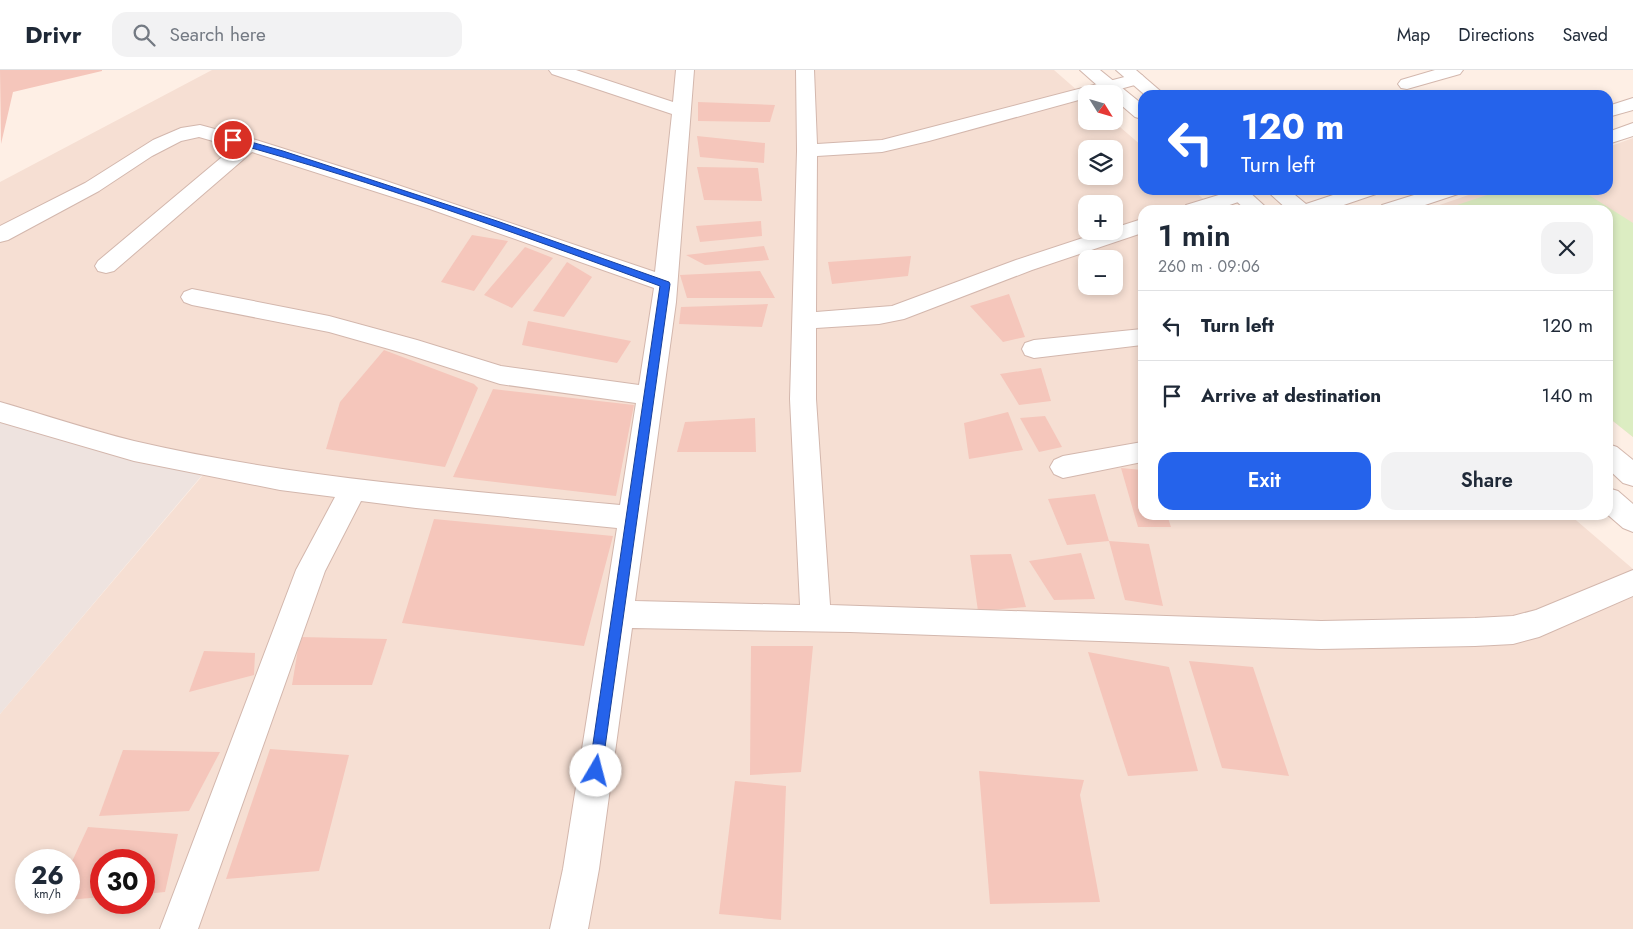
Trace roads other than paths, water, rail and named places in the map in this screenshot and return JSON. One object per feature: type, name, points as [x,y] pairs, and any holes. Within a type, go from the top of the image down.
[{"type":"street","points":[[558,70],[681,111]]},
{"type":"street","points":[[569,929],[581,868],[619,614],[665,284],[684,70]]},
{"type":"street","points":[[805,70],[807,151],[803,399],[816,618]]},
{"type":"street","points":[[1089,70],[1109,85]]},
{"type":"street","points":[[1407,84],[1454,70]]},
{"type":"street","points":[[1112,85],[1130,75],[1150,90]]},
{"type":"street","points":[[807,151],[882,146],[922,138],[1078,95]]},
{"type":"street","points":[[1123,97],[1138,110]]},
{"type":"street","points":[[1613,110],[1633,104]]},
{"type":"street","points":[[1613,136],[1633,129]]},
{"type":"street","points":[[0,235],[93,186],[180,134],[200,131],[249,144],[494,222],[665,284]]},
{"type":"street","points":[[106,266],[249,144]]},
{"type":"street","points":[[1205,205],[1230,195]]},
{"type":"street","points":[[1241,195],[1253,205]]},
{"type":"street","points":[[1282,195],[1295,205]]},
{"type":"street","points":[[1323,205],[1354,195]]},
{"type":"street","points":[[1404,205],[1436,195]]},
{"type":"street","points":[[803,321],[879,316],[896,312],[1024,264],[1138,227]]},
{"type":"street","points":[[192,297],[329,324],[410,346],[500,375],[650,396]]},
{"type":"street","points":[[1034,349],[1138,337]]},
{"type":"street","points":[[0,412],[134,451],[280,479],[353,489],[633,518]]},
{"type":"street","points":[[1063,467],[1138,453]]},
{"type":"street","points":[[1613,458],[1633,474]]},
{"type":"street","points":[[179,929],[312,570],[353,489]]},
{"type":"street","points":[[1613,503],[1633,520]]},
{"type":"street","points":[[619,614],[816,618],[1321,635],[1475,632],[1513,630],[1539,623],[1633,584]]}]
